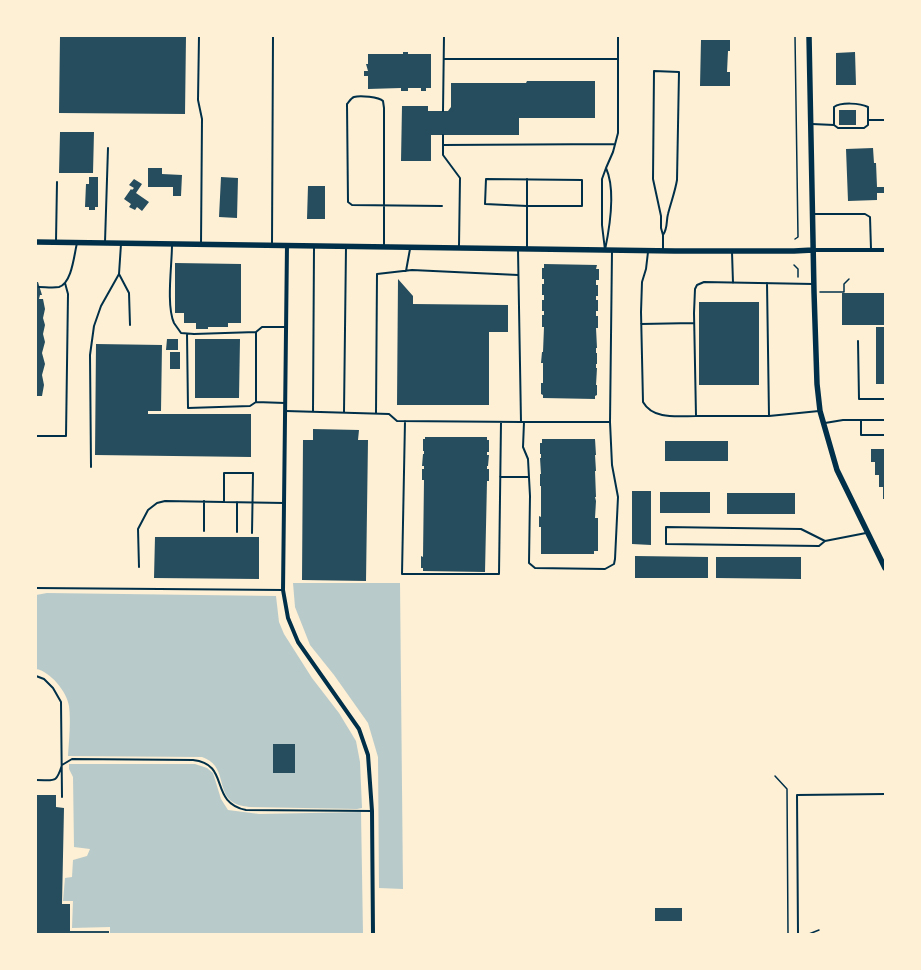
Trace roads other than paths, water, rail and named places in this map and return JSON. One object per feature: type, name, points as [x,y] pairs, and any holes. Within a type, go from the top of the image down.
[{"type":"street","points":[[810,36],[814,292],[817,384],[820,411],[837,470],[885,568]]},
{"type":"street","points":[[36,242],[605,250],[885,250]]},
{"type":"street","points":[[287,245],[283,590],[288,618],[298,642],[359,729],[368,755],[372,811],[373,934]]},
{"type":"lane","points":[[199,36],[198,100],[202,120],[201,244]]},
{"type":"lane","points":[[272,245],[273,36]]},
{"type":"lane","points":[[443,111],[444,36]]},
{"type":"lane","points":[[605,250],[602,225],[602,179],[618,133],[618,36]]},
{"type":"lane","points":[[444,59],[618,59]]},
{"type":"lane","points":[[663,235],[667,228],[667,215],[674,195],[677,180],[679,72],[654,71],[653,179],[663,235],[663,250]]},
{"type":"lane","points":[[384,246],[384,205],[384,108],[383,101],[377,98],[354,97],[347,104],[348,202],[352,205],[384,205],[442,206]]},
{"type":"lane","points":[[812,124],[834,125],[838,128],[864,128],[868,125],[868,107],[863,105],[838,104],[834,107],[834,125]]},
{"type":"lane","points":[[868,120],[885,120]]},
{"type":"lane","points":[[444,135],[443,155],[460,178],[459,248]]},
{"type":"lane","points":[[443,145],[615,144]]},
{"type":"lane","points":[[105,243],[108,148]]},
{"type":"lane","points":[[605,250],[610,225],[611,178],[606,168]]},
{"type":"lane","points":[[486,179],[582,180],[582,206],[527,206],[485,204],[486,179]]},
{"type":"lane","points":[[527,179],[527,249]]},
{"type":"lane","points":[[56,242],[57,182]]},
{"type":"lane","points":[[813,214],[865,214],[870,217],[871,250]]},
{"type":"lane","points":[[39,287],[57,287],[65,283],[70,276],[77,243]]},
{"type":"lane","points":[[91,467],[90,355],[94,326],[101,306],[119,274],[121,243]]},
{"type":"lane","points":[[172,244],[170,298],[174,324],[181,333],[256,332],[262,327],[286,327]]},
{"type":"lane","points":[[313,411],[314,245]]},
{"type":"lane","points":[[344,412],[346,246]]},
{"type":"lane","points":[[406,271],[411,247]]},
{"type":"lane","points":[[518,248],[521,422]]},
{"type":"lane","points":[[524,422],[524,447],[528,459],[529,477],[529,563],[535,568],[604,569],[614,564],[618,497],[612,465],[610,422],[612,250]]},
{"type":"lane","points":[[648,250],[646,269],[642,282],[641,324],[643,402],[647,408],[661,415],[696,416],[769,416],[820,411]]},
{"type":"lane","points":[[732,251],[733,283]]},
{"type":"lane","points":[[376,414],[376,274],[406,271],[518,275]]},
{"type":"lane","points":[[119,274],[129,293],[130,325]]},
{"type":"lane","points":[[36,436],[66,436],[68,294],[65,283]]},
{"type":"lane","points":[[696,416],[694,323],[695,289],[699,283],[814,284]]},
{"type":"lane","points":[[767,283],[769,416]]},
{"type":"lane","points":[[641,324],[694,323]]},
{"type":"lane","points":[[256,332],[256,402]]},
{"type":"lane","points":[[187,334],[188,408],[250,406],[256,402],[285,403]]},
{"type":"lane","points":[[858,341],[859,399],[885,399]]},
{"type":"lane","points":[[285,410],[389,414],[397,421],[610,422]]},
{"type":"lane","points":[[824,423],[844,420],[885,420]]},
{"type":"lane","points":[[861,420],[861,435],[885,435]]},
{"type":"lane","points":[[405,421],[402,574],[499,574],[501,422]]},
{"type":"lane","points":[[224,502],[224,473],[253,473],[252,533]]},
{"type":"lane","points":[[500,477],[529,477]]},
{"type":"lane","points":[[139,567],[138,529],[148,510],[157,503],[165,500],[284,503]]},
{"type":"lane","points":[[204,501],[204,531]]},
{"type":"lane","points":[[237,502],[237,532]]},
{"type":"lane","points":[[825,541],[801,529],[666,527],[666,544],[818,546],[825,541],[867,533]]},
{"type":"lane","points":[[36,588],[283,590]]},
{"type":"lane","points":[[36,676],[44,679],[53,688],[61,702],[62,797]]},
{"type":"lane","points":[[36,780],[54,780],[58,777],[62,765],[72,759],[201,761],[208,764],[214,770],[225,797],[231,804],[238,808],[246,810],[372,811]]},
{"type":"lane","points":[[798,934],[797,795],[885,794]]}]
